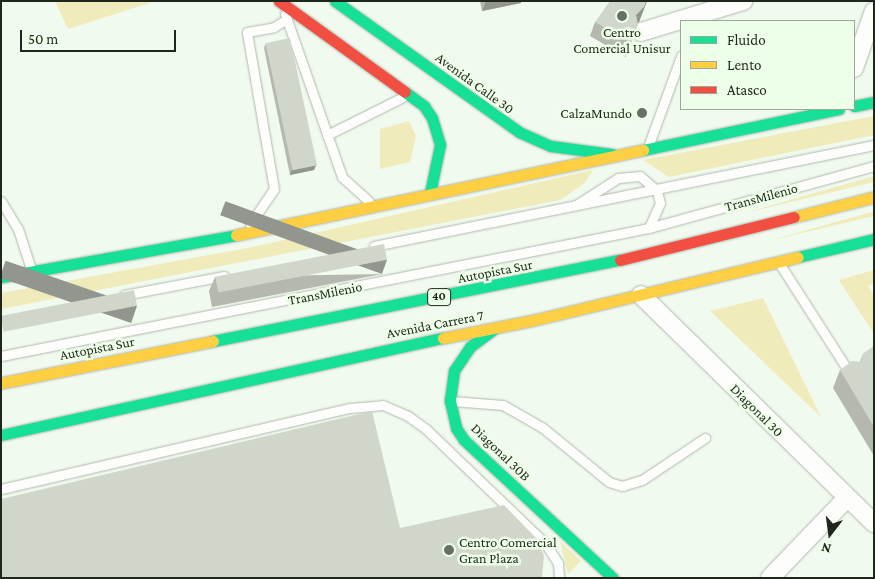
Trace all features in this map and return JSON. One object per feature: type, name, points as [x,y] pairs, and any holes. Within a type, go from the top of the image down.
[{"type":"main road","name":"Avenida Calle 30","points":[[335,1],[534,140],[552,146],[612,154]]},
{"type":"main road","points":[[279,2],[399,76],[410,93],[432,118],[438,138],[440,159],[430,193]]},
{"type":"main road","points":[[399,76],[417,59]]},
{"type":"main road","points":[[855,106],[874,102]]},
{"type":"main road","points":[[1,277],[244,233],[648,146],[834,110]]},
{"type":"main road","name":"Autopista Sur","points":[[1,383],[586,268],[874,197]]},
{"type":"main road","name":"Avenida Carrera 7","points":[[1,435],[495,328],[780,263],[874,239]]},
{"type":"main road","name":"Diagonal 30B","points":[[495,328],[462,358],[450,384],[450,401],[456,428],[464,440],[614,578]]},
{"type":"street","points":[[641,32],[697,13],[744,1]]},
{"type":"street","points":[[855,65],[874,11]]},
{"type":"street","name":"Diagonal 30","points":[[641,295],[874,523]]},
{"type":"street","points":[[770,578],[847,498]]},
{"type":"lane","points":[[279,2],[287,19],[342,177],[374,205]]},
{"type":"lane","points":[[244,233],[274,189],[247,32],[274,27],[287,19]]},
{"type":"lane","points":[[648,146],[680,59]]},
{"type":"lane","points":[[327,135],[410,93]]},
{"type":"lane","name":"TransMilenio","points":[[361,249],[657,191],[874,145]]},
{"type":"lane","name":"TransMilenio","points":[[1,356],[649,228],[874,166]]},
{"type":"lane","name":"TransMilenio","points":[[572,208],[618,178],[627,175],[640,176],[657,191]]},
{"type":"lane","points":[[649,228],[660,203],[657,191]]},
{"type":"lane","points":[[1,201],[18,229],[32,272]]},
{"type":"lane","points":[[780,263],[851,375]]},
{"type":"lane","points":[[118,296],[235,274]]},
{"type":"lane","points":[[450,401],[503,405],[543,428],[609,482],[622,486],[642,480],[704,438]]},
{"type":"lane","points":[[1,489],[350,408],[383,405],[408,416],[426,429],[546,542],[558,563],[558,578]]},
{"type":"shaded area","points":[[55,1],[156,1],[68,29]]},
{"type":"shaded area","points":[[874,116],[874,135],[669,177],[643,160]]},
{"type":"shaded area","points":[[409,121],[416,136],[410,162],[380,169],[380,129]]},
{"type":"shaded area","points":[[593,170],[585,183],[560,200],[1,309],[1,293],[253,247]]},
{"type":"shaded area","points":[[874,176],[874,182],[741,214]]},
{"type":"shaded area","points":[[874,212],[874,216],[768,241],[868,213]]},
{"type":"shaded area","points":[[874,270],[874,283],[868,286],[874,295],[874,334],[839,280]]},
{"type":"shaded area","points":[[763,298],[821,417],[710,311]]},
{"type":"shaded area","points":[[560,541],[581,561],[568,574]]},
{"type":"building","name":"Centro Comercial Unisur","points":[[610,1],[646,1],[644,7],[636,15],[638,24],[631,43],[595,22]]},
{"type":"building","points":[[290,38],[317,165],[293,170],[266,43]]},
{"type":"building","points":[[384,244],[387,260],[218,293],[215,277]]},
{"type":"building","points":[[134,290],[137,306],[4,332],[1,316]]},
{"type":"building","points":[[874,346],[874,427],[840,370],[852,361],[861,362],[863,354]]},
{"type":"building","points":[[372,411],[400,528],[504,505],[536,538],[544,556],[542,578],[1,578],[1,499]]},
{"type":"traffic: fast","points":[[335,1],[519,132],[551,146],[612,154]]},
{"type":"traffic: fast","points":[[405,92],[424,106],[432,118],[440,145],[430,193]]},
{"type":"traffic: fast","points":[[855,106],[874,102]]},
{"type":"traffic: fast","points":[[643,150],[834,110]]},
{"type":"traffic: fast","points":[[1,277],[236,235]]},
{"type":"traffic: fast","points":[[798,257],[874,239]]},
{"type":"traffic: fast","points":[[213,341],[620,260]]},
{"type":"traffic: fast","points":[[495,328],[470,347],[454,371],[450,401],[456,428],[464,440],[613,578]]},
{"type":"traffic: fast","points":[[1,435],[443,338]]},
{"type":"traffic: slow","points":[[236,235],[643,150]]},
{"type":"traffic: slow","points":[[794,217],[874,197]]},
{"type":"traffic: slow","points":[[443,338],[534,320],[798,257]]},
{"type":"traffic: slow","points":[[1,383],[213,341]]},
{"type":"traffic: jam","points":[[279,1],[405,92]]},
{"type":"traffic: jam","points":[[620,260],[794,217]]},
{"type":"place","name":"Centro Comercial Unisur","points":[[622,16]]},
{"type":"place","name":"CalzaMundo","points":[[642,113]]},
{"type":"place","name":"Centro Comercial Gran Plaza","points":[[449,550]]}]
